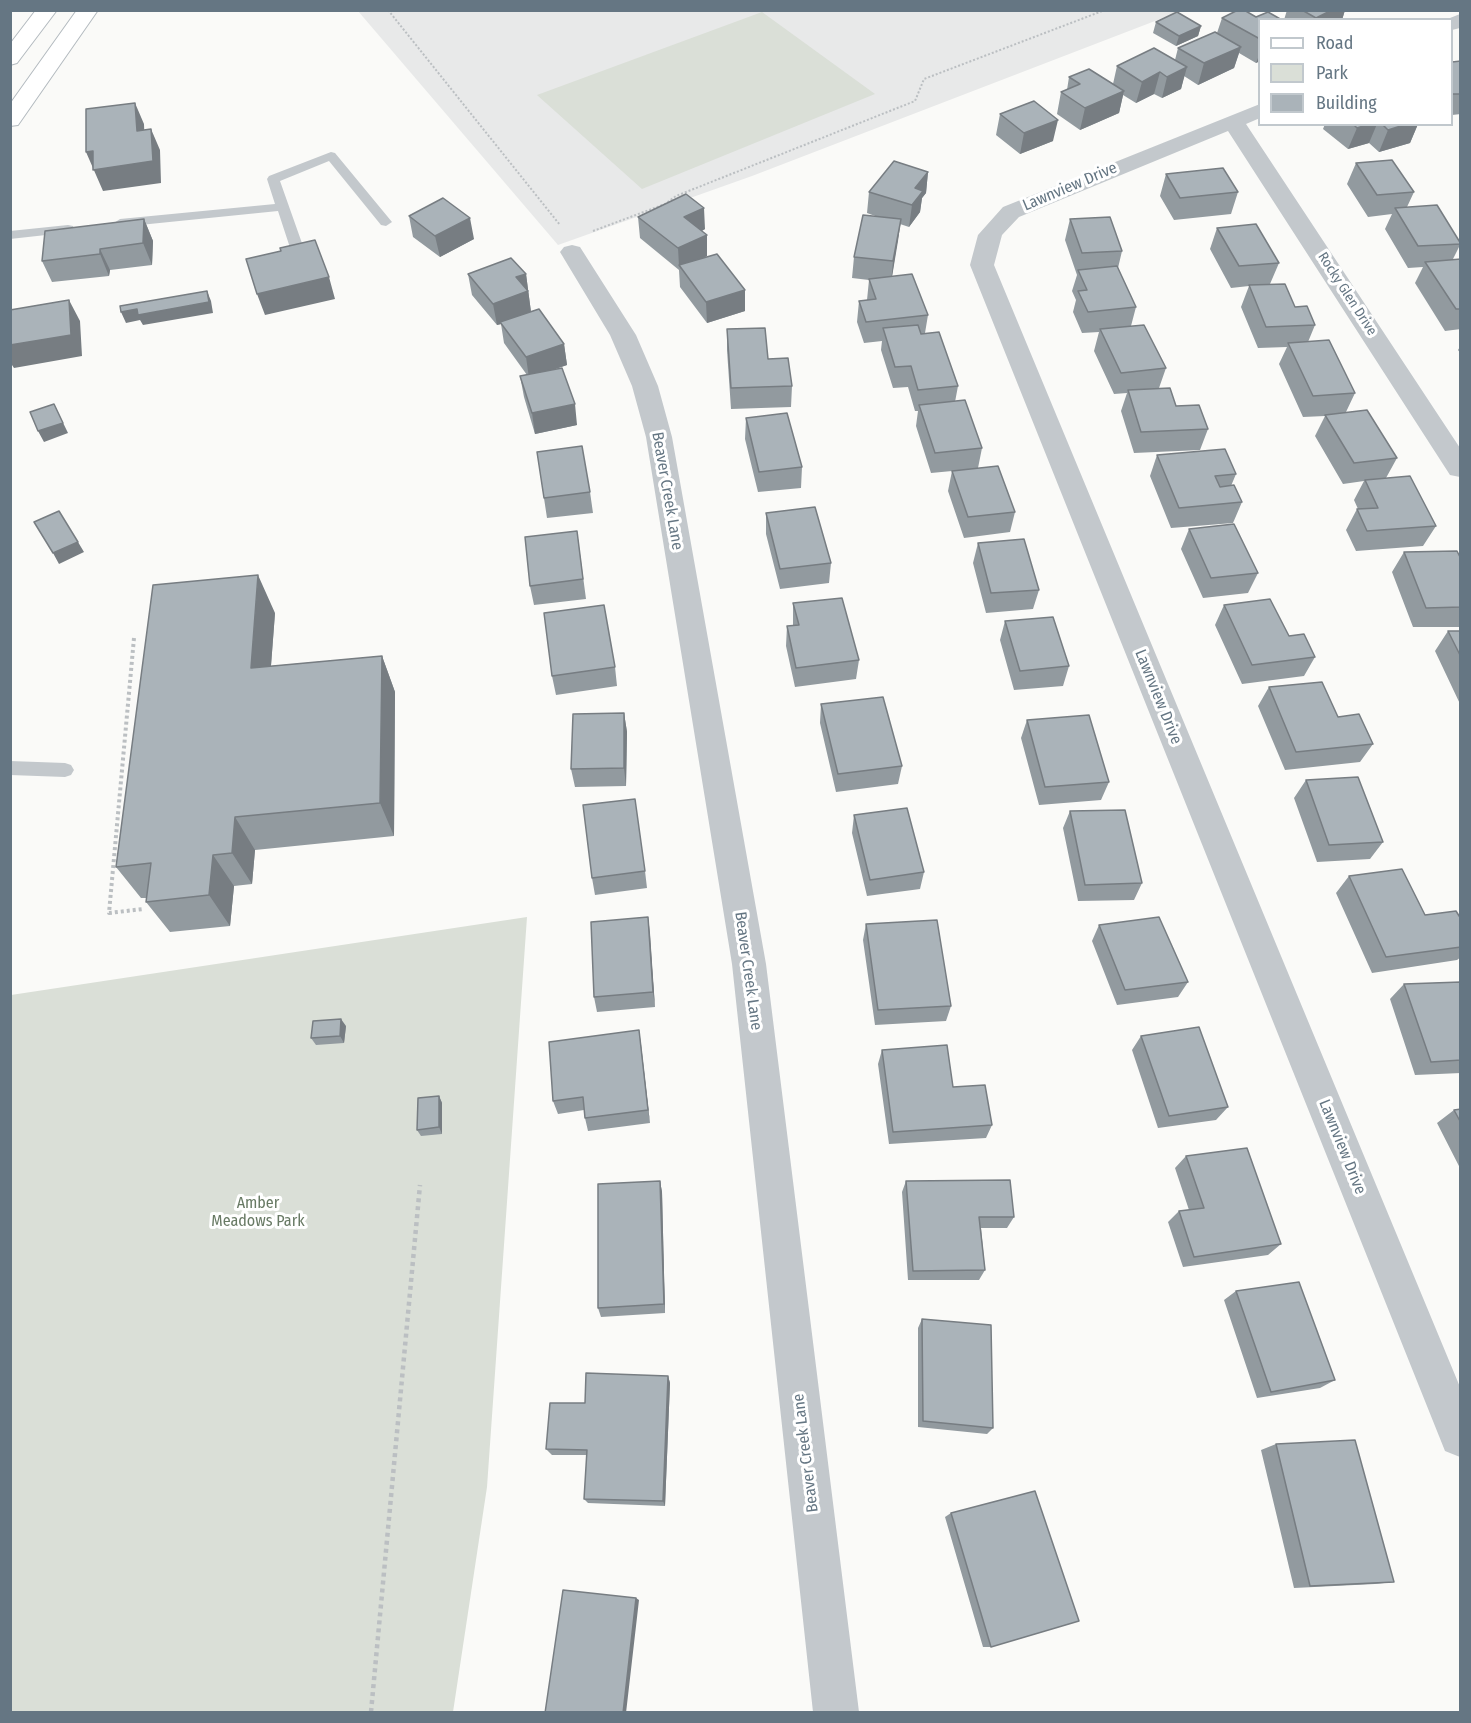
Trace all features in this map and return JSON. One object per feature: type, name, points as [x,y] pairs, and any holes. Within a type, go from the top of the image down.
[{"type":"main road","points":[[10,59],[46,10]]},
{"type":"main road","points":[[10,120],[88,10]]},
{"type":"street","name":"Rocky Glen Drive","points":[[1246,115],[1461,468]]},
{"type":"street","name":"Lawnview Drive","points":[[1246,115],[1011,212],[994,228],[984,243],[982,265],[1461,1436]]},
{"type":"street","name":"Beaver Creek Lane","points":[[575,238],[623,335],[645,386],[659,437],[748,963],[836,1713]]},
{"type":"lane","points":[[302,263],[273,179],[331,156],[386,222]]},
{"type":"lane","points":[[106,225],[284,207]]},
{"type":"lane","points":[[10,235],[82,227]]},
{"type":"lane","points":[[10,768],[65,770]]},
{"type":"path","points":[[388,10],[560,225],[575,238],[665,204],[676,196],[915,101],[924,79],[1105,10]]},
{"type":"path","points":[[134,638],[109,913],[143,909]]},
{"type":"path","points":[[371,1713],[420,1185]]},
{"type":"shaded area","points":[[358,11],[1181,11],[752,176],[558,245]]},
{"type":"green space","points":[[762,12],[875,94],[642,189],[537,95]]},
{"type":"green space","name":"Amber Meadows Park","points":[[527,917],[487,1487],[453,1712],[11,1712],[11,995]]},
{"type":"building","points":[[1238,10],[1244,10],[1256,17],[1268,12],[1278,18],[1258,18],[1258,38],[1222,18]]},
{"type":"building","points":[[1302,10],[1332,10],[1316,18]]},
{"type":"building","points":[[1177,12],[1201,26],[1179,36],[1156,22]]},
{"type":"building","points":[[1215,32],[1241,47],[1204,63],[1178,48]]},
{"type":"building","points":[[1154,48],[1187,67],[1167,77],[1160,72],[1142,82],[1117,66]]},
{"type":"building","points":[[1461,61],[1461,94],[1453,94],[1453,62]]},
{"type":"building","points":[[1089,69],[1124,91],[1085,108],[1061,92],[1080,84],[1069,77]]},
{"type":"building","points":[[1034,101],[1058,120],[1024,133],[1000,114]]},
{"type":"building","points":[[135,103],[137,131],[151,129],[153,161],[93,170],[93,151],[86,152],[86,109]]},
{"type":"building","points":[[1384,126],[1401,126],[1388,130]]},
{"type":"building","points":[[1392,160],[1414,192],[1377,195],[1356,163]]},
{"type":"building","points":[[894,161],[928,172],[915,188],[923,191],[912,205],[869,192]]},
{"type":"building","points":[[1223,168],[1238,192],[1180,198],[1166,174]]},
{"type":"building","points":[[686,194],[704,208],[684,217],[707,235],[678,248],[638,217]]},
{"type":"building","points":[[443,198],[470,218],[435,236],[409,216]]},
{"type":"building","points":[[1437,205],[1461,244],[1418,246],[1395,208]]},
{"type":"building","points":[[863,215],[901,219],[893,261],[854,257]]},
{"type":"building","points":[[1110,217],[1122,251],[1082,253],[1070,219]]},
{"type":"building","points":[[144,219],[143,243],[100,249],[100,254],[42,261],[45,231]]},
{"type":"building","points":[[1256,224],[1279,263],[1239,266],[1217,228]]},
{"type":"building","points":[[315,240],[329,277],[257,294],[246,259]]},
{"type":"building","points":[[717,254],[745,290],[706,302],[679,265]]},
{"type":"building","points":[[511,258],[526,274],[516,277],[528,291],[493,304],[468,274]]},
{"type":"building","points":[[1461,259],[1461,309],[1456,309],[1425,262]]},
{"type":"building","points":[[1117,266],[1136,307],[1088,312],[1078,291],[1087,290],[1078,270]]},
{"type":"building","points":[[912,274],[928,315],[866,322],[859,301],[876,299],[869,279]]},
{"type":"building","points":[[1285,284],[1295,307],[1307,306],[1315,325],[1266,327],[1249,285]]},
{"type":"building","points":[[207,291],[209,302],[138,315],[137,309],[121,312],[120,306]]},
{"type":"building","points":[[69,300],[71,335],[10,345],[10,310]]},
{"type":"building","points":[[539,309],[564,344],[526,357],[500,322]]},
{"type":"building","points":[[918,325],[921,334],[939,332],[958,386],[918,390],[911,366],[895,367],[883,328]]},
{"type":"building","points":[[1144,325],[1166,368],[1121,373],[1100,329]]},
{"type":"building","points":[[765,328],[768,359],[788,358],[792,386],[731,388],[727,329]]},
{"type":"building","points":[[1329,340],[1355,393],[1313,396],[1288,343]]},
{"type":"building","points":[[562,368],[575,404],[532,413],[520,376]]},
{"type":"building","points":[[1170,388],[1176,406],[1199,405],[1208,429],[1141,432],[1128,390]]},
{"type":"building","points":[[965,400],[982,448],[935,453],[919,405]]},
{"type":"building","points":[[54,404],[63,423],[38,431],[30,412]]},
{"type":"building","points":[[1367,410],[1397,458],[1354,463],[1325,415]]},
{"type":"building","points":[[787,413],[802,467],[759,472],[746,418]]},
{"type":"building","points":[[582,446],[590,492],[544,498],[537,452]]},
{"type":"building","points":[[1225,449],[1236,474],[1215,476],[1220,487],[1234,485],[1242,502],[1179,508],[1157,455]]},
{"type":"building","points":[[998,466],[1015,512],[968,517],[952,471]]},
{"type":"building","points":[[1410,476],[1436,526],[1367,531],[1357,509],[1378,508],[1365,480]]},
{"type":"building","points":[[815,507],[831,563],[780,569],[766,513]]},
{"type":"building","points":[[59,511],[78,542],[53,553],[34,522]]},
{"type":"building","points":[[1234,524],[1258,573],[1211,578],[1189,529]]},
{"type":"building","points":[[577,531],[583,579],[530,586],[525,537]]},
{"type":"building","points":[[1024,539],[1039,590],[991,593],[978,543]]},
{"type":"building","points":[[1457,551],[1461,559],[1461,607],[1426,608],[1404,552]]},
{"type":"building","points":[[258,575],[251,668],[382,656],[380,803],[235,817],[232,853],[213,855],[209,895],[146,902],[151,863],[116,867],[153,585]]},
{"type":"building","points":[[842,598],[859,660],[796,668],[787,626],[799,625],[793,603]]},
{"type":"building","points":[[1270,599],[1289,636],[1304,634],[1315,657],[1252,665],[1224,605]]},
{"type":"building","points":[[604,605],[615,667],[552,676],[544,613]]},
{"type":"building","points":[[1053,617],[1069,666],[1020,671],[1005,621]]},
{"type":"building","points":[[1448,631],[1461,631],[1461,657]]},
{"type":"building","points":[[1322,682],[1338,717],[1359,714],[1373,744],[1296,752],[1269,687]]},
{"type":"building","points":[[883,697],[902,766],[838,774],[821,704]]},
{"type":"building","points":[[624,713],[624,768],[571,769],[573,714]]},
{"type":"building","points":[[1089,715],[1109,782],[1045,787],[1027,720]]},
{"type":"building","points":[[1358,777],[1383,842],[1329,845],[1306,780]]},
{"type":"building","points":[[635,799],[645,871],[592,878],[583,805]]},
{"type":"building","points":[[907,808],[924,872],[870,880],[854,815]]},
{"type":"building","points":[[1125,810],[1142,883],[1085,885],[1070,811]]},
{"type":"building","points":[[1402,869],[1425,915],[1456,911],[1461,919],[1461,947],[1386,957],[1349,876]]},
{"type":"building","points":[[648,917],[653,992],[594,997],[591,922]]},
{"type":"building","points":[[1159,917],[1188,982],[1125,990],[1099,925]]},
{"type":"building","points":[[937,920],[951,1006],[878,1010],[866,924]]},
{"type":"building","points":[[1461,982],[1461,1060],[1431,1062],[1404,984]]},
{"type":"building","points":[[341,1019],[340,1036],[311,1038],[313,1021]]},
{"type":"building","points":[[1199,1027],[1228,1107],[1169,1116],[1141,1036]]},
{"type":"building","points":[[639,1030],[648,1110],[585,1118],[583,1097],[553,1101],[549,1042]]},
{"type":"building","points":[[947,1045],[953,1087],[985,1085],[992,1125],[893,1132],[882,1050]]},
{"type":"building","points":[[439,1096],[439,1127],[417,1130],[418,1098]]},
{"type":"building","points":[[1461,1109],[1461,1123],[1454,1110]]},
{"type":"building","points":[[1247,1148],[1281,1244],[1194,1257],[1179,1211],[1204,1208],[1186,1156]]},
{"type":"building","points":[[1010,1180],[1014,1217],[979,1217],[985,1270],[913,1271],[906,1181]]},
{"type":"building","points":[[660,1181],[664,1304],[598,1308],[598,1184]]},
{"type":"building","points":[[1299,1282],[1335,1380],[1271,1392],[1236,1291]]},
{"type":"building","points":[[922,1319],[991,1325],[993,1428],[923,1421]]},
{"type":"building","points":[[586,1373],[668,1376],[663,1501],[584,1499],[587,1450],[546,1449],[550,1403],[585,1403]]},
{"type":"building","points":[[1355,1440],[1394,1582],[1310,1586],[1276,1444]]},
{"type":"building","points":[[1035,1491],[1079,1621],[991,1647],[951,1513]]},
{"type":"building","points":[[563,1590],[636,1598],[623,1713],[545,1713]]}]
